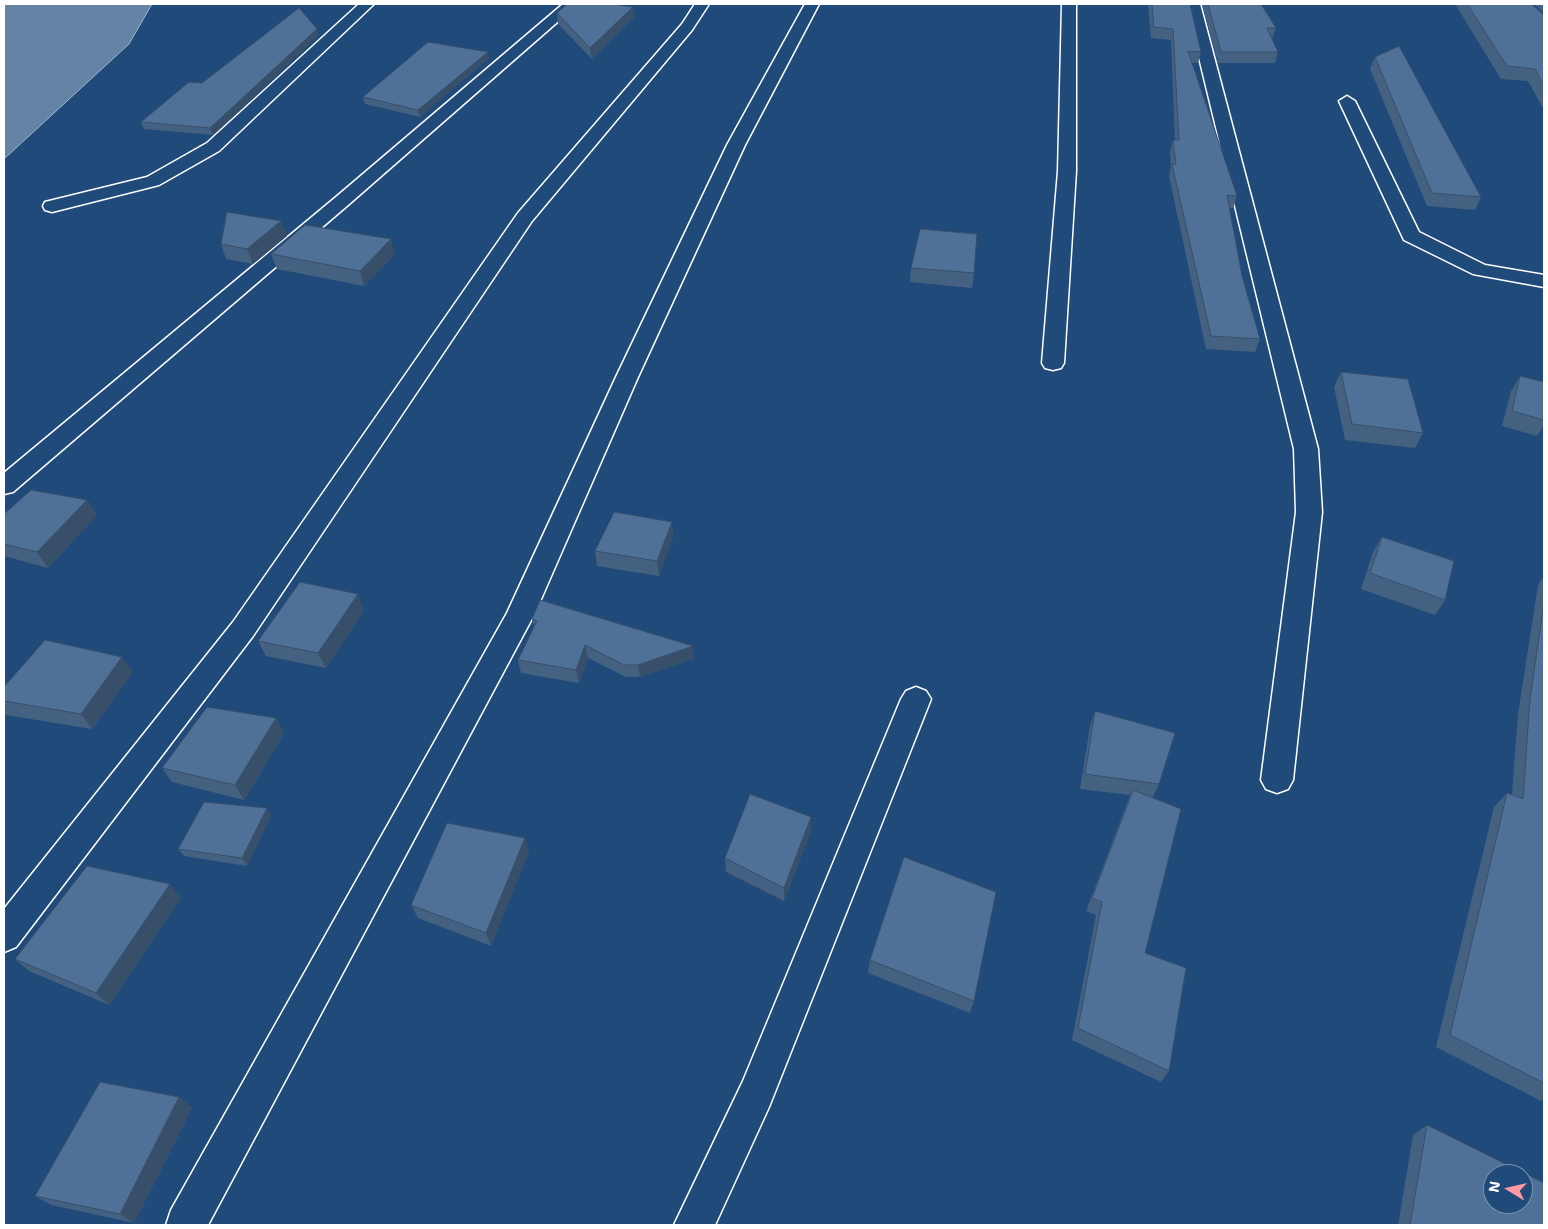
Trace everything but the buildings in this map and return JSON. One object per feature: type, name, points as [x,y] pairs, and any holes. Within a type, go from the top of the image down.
[{"type":"street","points":[[52,206],[153,181],[213,146],[366,4]]},
{"type":"street","points":[[4,486],[570,4]]},
{"type":"street","points":[[4,936],[243,630],[525,216],[687,27],[702,4]]},
{"type":"street","points":[[186,1225],[520,612],[627,377],[736,145],[812,4]]},
{"type":"street","points":[[1053,363],[1067,171],[1069,4]]},
{"type":"street","points":[[1193,4],[1210,62],[1306,449],[1309,512],[1277,780]]},
{"type":"street","points":[[1347,101],[1411,236],[1480,270],[1544,281]]},
{"type":"street","points":[[694,1225],[756,1094],[916,699]]},
{"type":"water","points":[[4,4],[152,4],[129,44],[4,159]]}]
